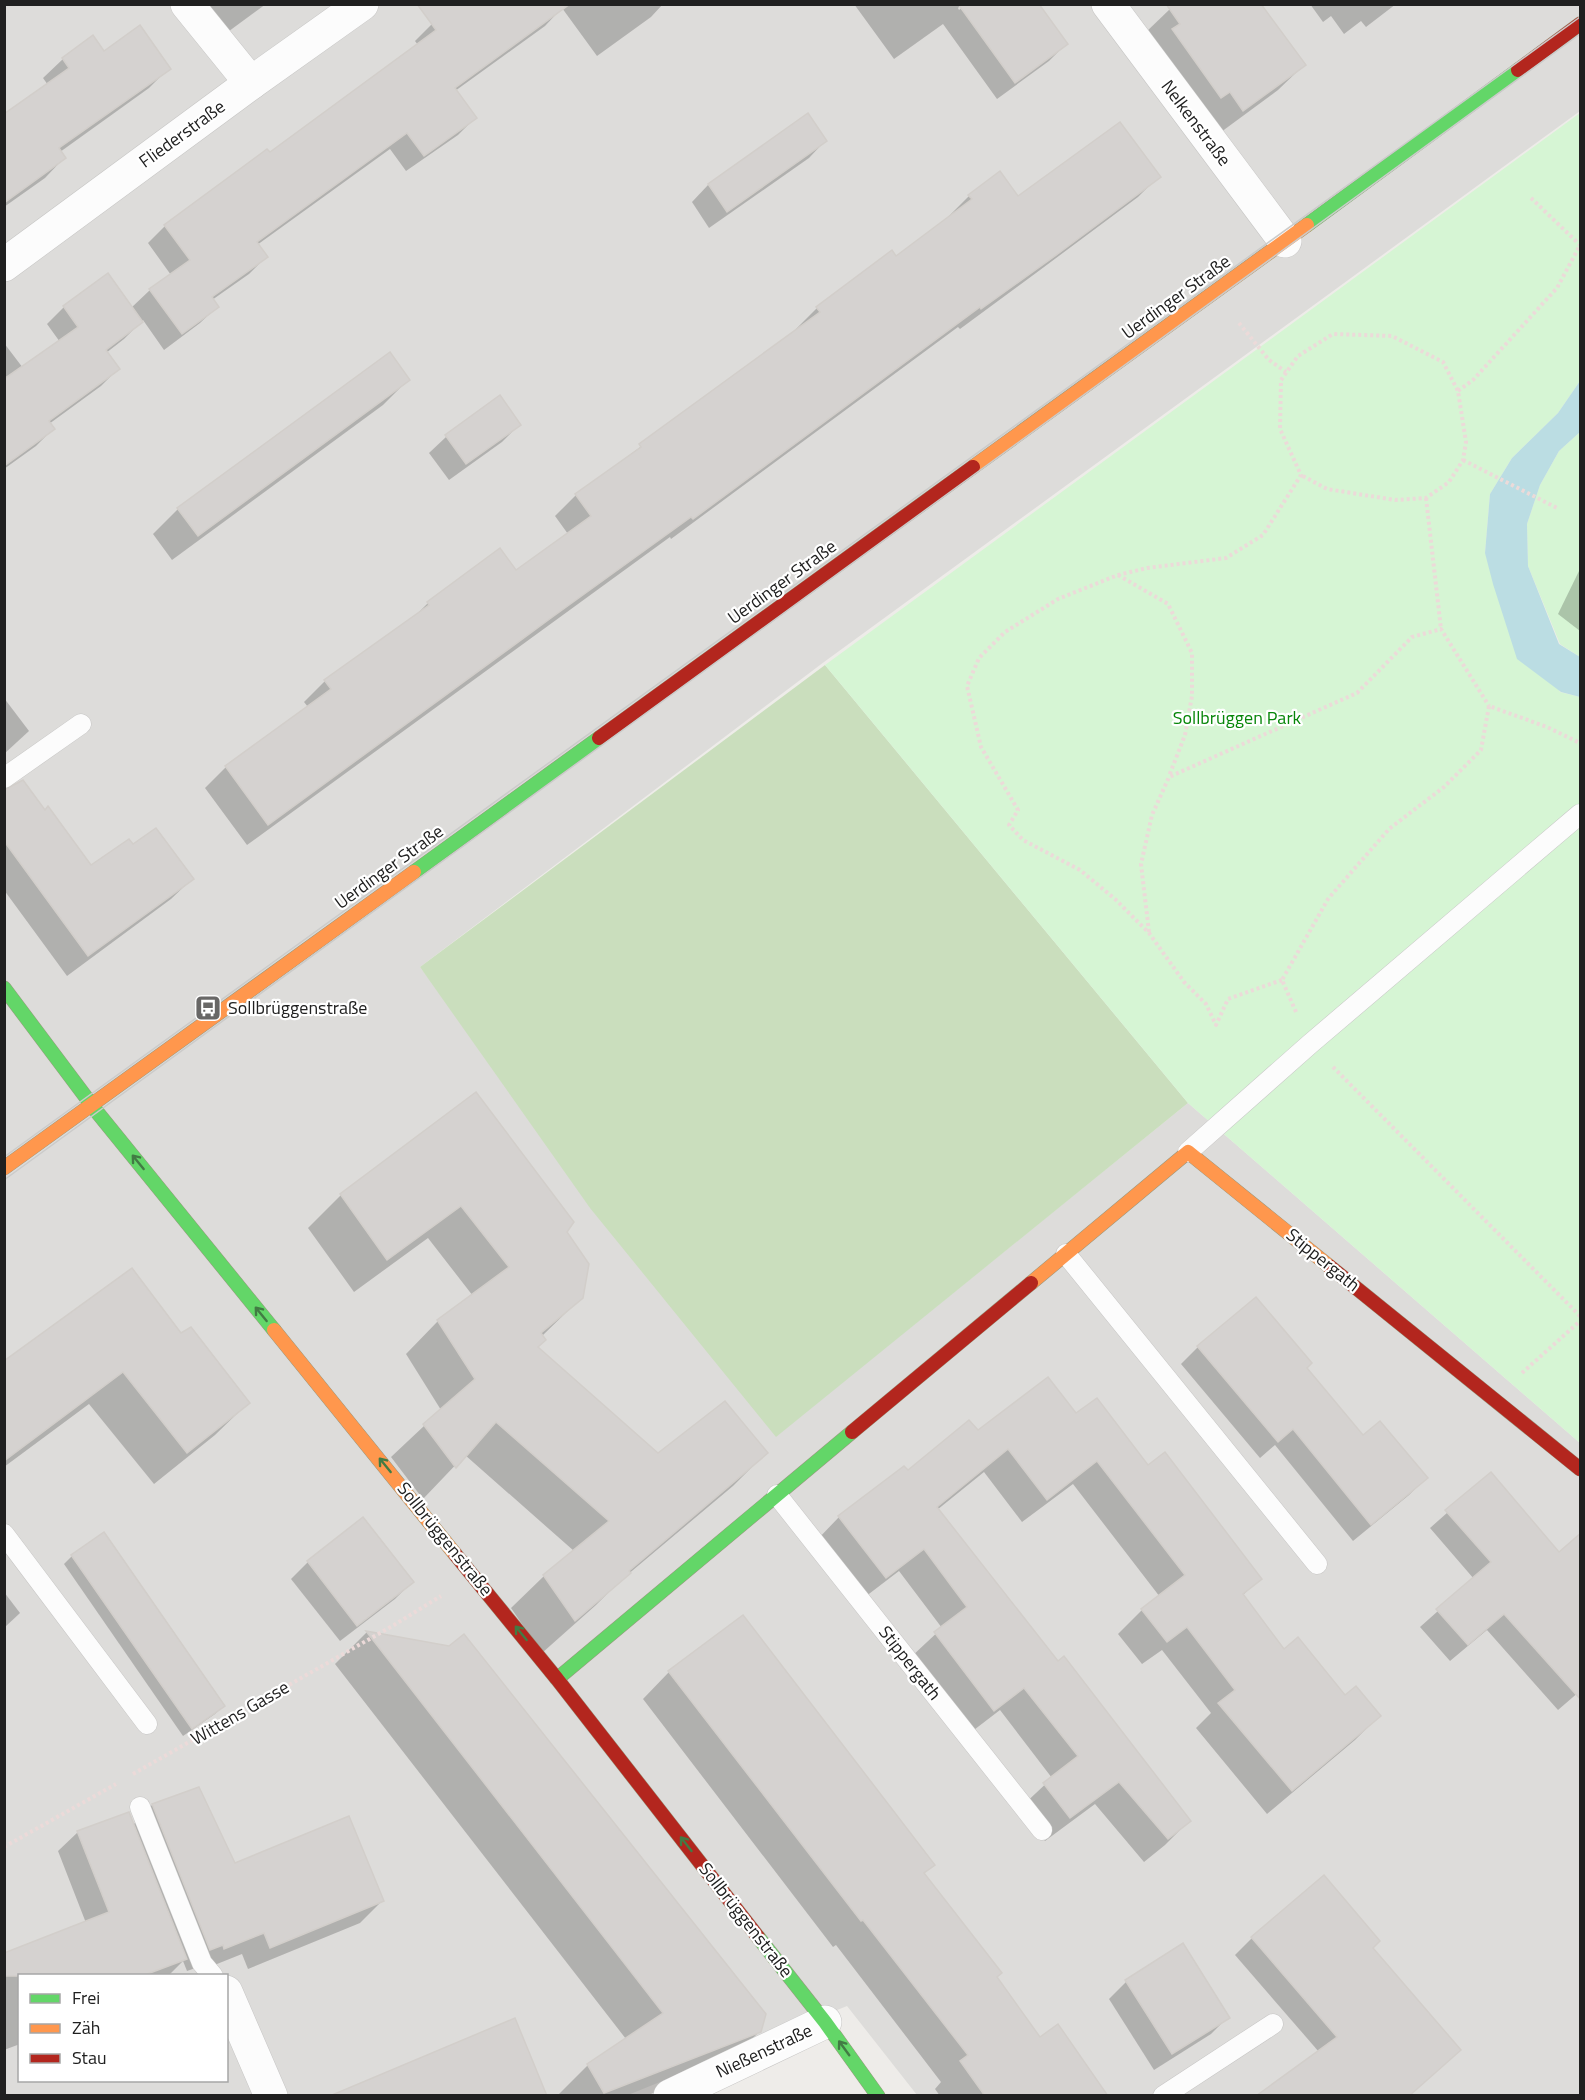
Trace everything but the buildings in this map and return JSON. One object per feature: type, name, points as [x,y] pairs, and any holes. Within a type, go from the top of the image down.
[{"type":"street","points":[[187,4],[251,83]]},
{"type":"street","name":"Fliederstraße","points":[[4,265],[362,4]]},
{"type":"street","name":"Nelkenstraße","points":[[1108,4],[1285,241]]},
{"type":"street","name":"Uerdinger Straße","points":[[4,1168],[1285,241],[1581,24]]},
{"type":"street","name":"Sollbrüggenstraße","points":[[4,988],[92,1105],[557,1679],[825,2022],[878,2096]]},
{"type":"street","points":[[557,1679],[1188,1152]]},
{"type":"street","name":"Stippergath","points":[[1188,1152],[1581,1468]]},
{"type":"street","points":[[228,1997],[271,2096]]},
{"type":"street","name":"Nießenstraße","points":[[670,2096],[825,2022]]},
{"type":"lane","points":[[4,778],[81,724]]},
{"type":"lane","points":[[1188,1152],[1310,1044],[1581,814]]},
{"type":"lane","points":[[1066,1254],[1317,1564]]},
{"type":"lane","name":"Stippergath","points":[[777,1495],[1042,1830]]},
{"type":"lane","points":[[4,1534],[147,1725]]},
{"type":"lane","points":[[140,1807],[202,1963],[211,1974]]},
{"type":"lane","points":[[1163,2096],[1273,2024]]},
{"type":"path","points":[[1458,391],[1473,380],[1557,288],[1580,245],[1531,198]]},
{"type":"path","points":[[1214,292],[1269,360],[1286,372]]},
{"type":"path","points":[[1333,334],[1392,336],[1443,362],[1458,391],[1466,441],[1463,460],[1449,482],[1426,498],[1395,500],[1327,489],[1301,475],[1280,429],[1281,380],[1298,356],[1333,334]]},
{"type":"path","points":[[1463,460],[1559,509]]},
{"type":"path","points":[[1282,980],[1228,999],[1216,1025],[1206,1004],[1184,982],[1149,933],[1115,899],[1080,870],[1023,840],[1009,825],[1018,810],[981,747],[968,686],[979,658],[1005,632],[1058,599],[1118,575],[1147,568],[1226,558],[1263,535],[1301,475]]},
{"type":"path","points":[[1426,498],[1441,629],[1489,706]]},
{"type":"path","points":[[1118,575],[1168,604],[1192,653],[1192,696],[1185,735],[1152,814],[1141,864],[1149,933]]},
{"type":"path","points":[[1169,777],[1357,693],[1412,637],[1441,629]]},
{"type":"path","points":[[1494,1398],[1581,1321]]},
{"type":"path","name":"Wittens Gasse","points":[[128,1777],[384,1631],[474,1575]]},
{"type":"path","points":[[4,1848],[118,1783]]},
{"type":"shaded area","points":[[5,5],[1580,5],[1580,111],[824,662],[420,967],[776,1436],[1188,1103],[1580,1443],[1580,2095],[917,2095],[847,2006],[628,2095],[5,2096]]},
{"type":"green space","name":"Sollbrüggen Park","points":[[1580,113],[1580,381],[1558,413],[1512,458],[1490,494],[1485,553],[1560,692],[1580,697],[1580,1443],[1188,1103],[825,665]]},
{"type":"green space","points":[[1580,432],[1580,657],[1560,644],[1528,566],[1527,524],[1540,485],[1559,451]]},
{"type":"green space","points":[[825,665],[1188,1103],[776,1437],[590,1208],[420,967]]},
{"type":"water","points":[[1580,381],[1580,432],[1559,451],[1540,485],[1527,524],[1528,566],[1559,644],[1580,657],[1580,697],[1561,692],[1517,659],[1485,553],[1490,494],[1512,458],[1558,413]]},
{"type":"tram line","points":[[4,1157],[1580,17]]},
{"type":"tram line","points":[[4,1180],[1580,34]]},
{"type":"traffic: fast","points":[[1307,225],[1518,70]]},
{"type":"traffic: fast","points":[[414,872],[599,738]]},
{"type":"traffic: fast","points":[[4,988],[97,1112],[274,1330]]},
{"type":"traffic: fast","points":[[557,1679],[852,1432]]},
{"type":"traffic: fast","points":[[758,1937],[825,2022],[878,2096]]},
{"type":"traffic: slow","points":[[973,467],[1307,225]]},
{"type":"traffic: slow","points":[[4,1168],[414,872]]},
{"type":"traffic: slow","points":[[1031,1283],[1188,1152],[1329,1266]]},
{"type":"traffic: slow","points":[[274,1330],[455,1554]]},
{"type":"traffic: jam","points":[[1518,70],[1580,24]]},
{"type":"traffic: jam","points":[[599,738],[973,467]]},
{"type":"traffic: jam","points":[[1329,1266],[1580,1469]]},
{"type":"traffic: jam","points":[[852,1432],[1031,1283]]},
{"type":"traffic: jam","points":[[455,1554],[557,1679],[758,1937]]},
{"type":"place","name":"Sollbrüggenstraße","points":[[208,1008]]}]
